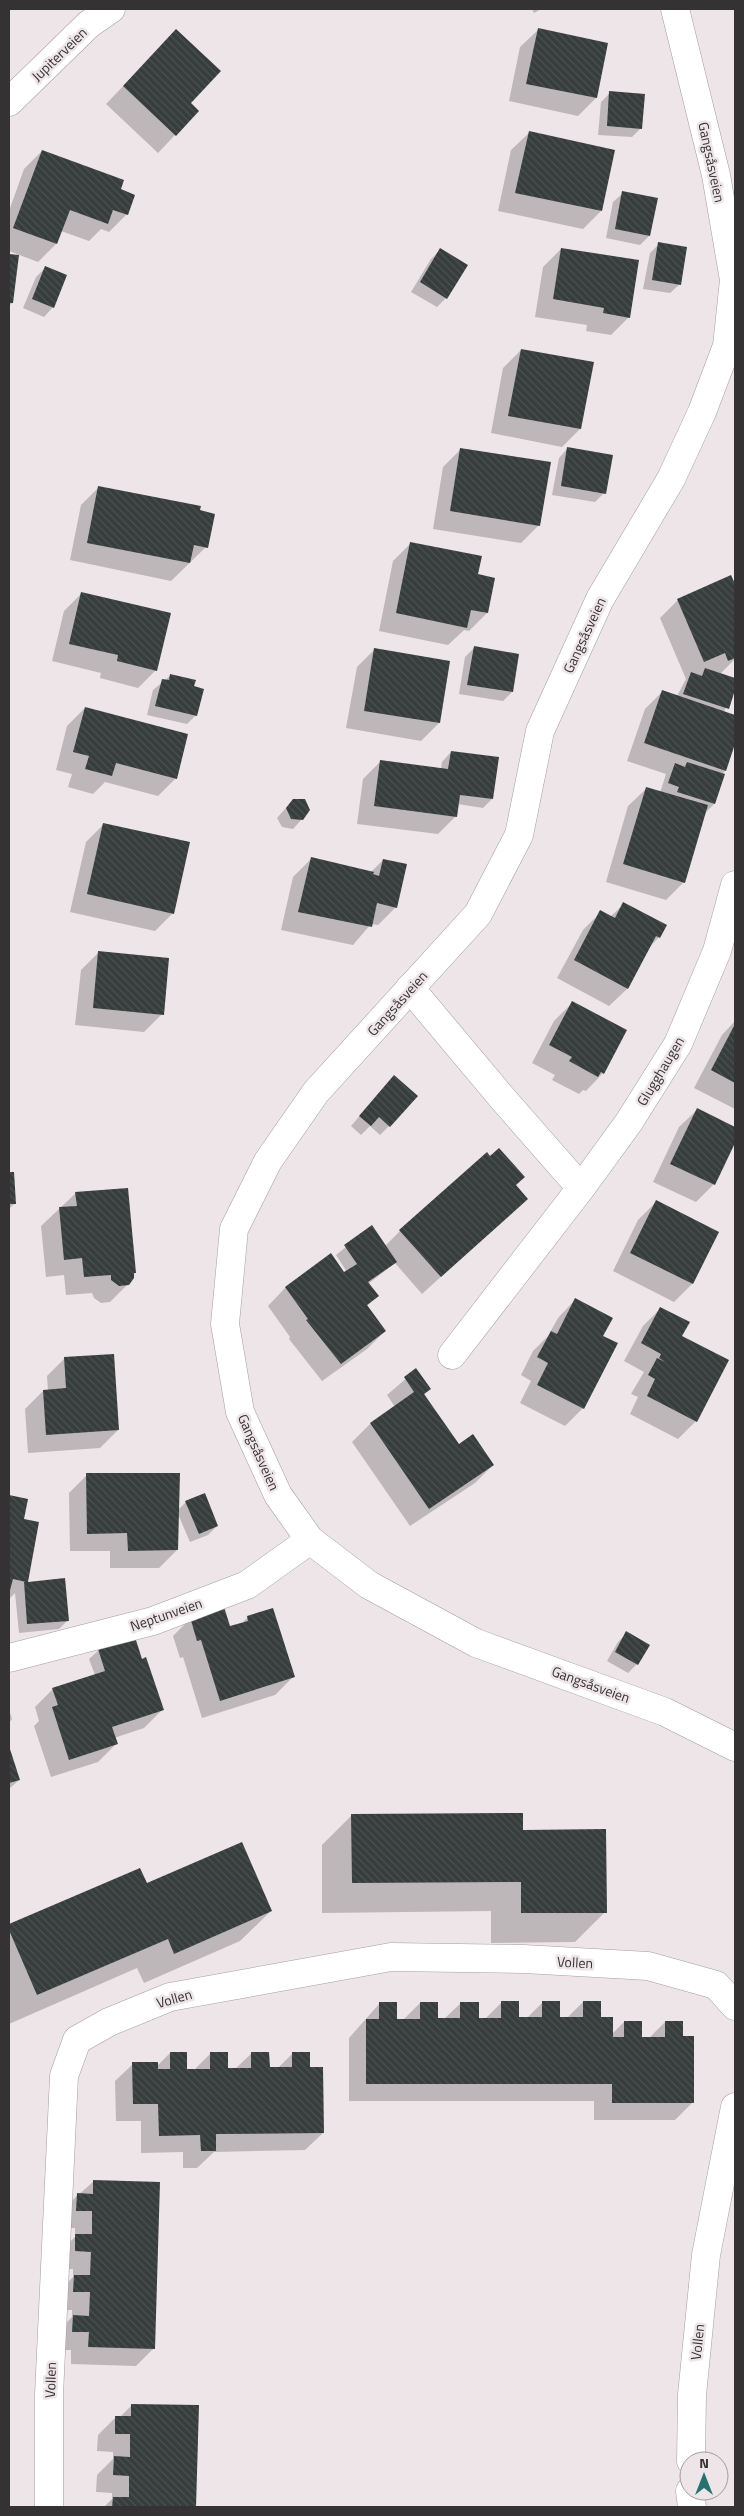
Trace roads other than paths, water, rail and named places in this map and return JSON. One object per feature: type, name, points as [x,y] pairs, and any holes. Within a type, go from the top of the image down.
[{"type":"street","name":"Jupiterveien","points":[[9,102],[89,24],[111,9]]},
{"type":"street","name":"Gangsåsveien","points":[[675,9],[716,175],[735,280],[727,346],[702,412],[671,479],[600,599],[540,731],[519,835],[478,914],[316,1092],[268,1161],[234,1229],[225,1324],[240,1412],[278,1495],[310,1540],[369,1585],[476,1643],[665,1712],[735,1747]]},
{"type":"street","name":"Glugghaugen","points":[[452,1355],[581,1188],[629,1122],[678,1044],[717,951],[735,885]]},
{"type":"street","points":[[410,988],[581,1188]]},
{"type":"street","name":"Neptunveien","points":[[9,1658],[153,1621],[247,1585],[310,1540]]},
{"type":"street","name":"Vollen","points":[[49,2507],[49,2395],[63,2085],[64,2076],[77,2040],[109,2022],[170,1997],[390,1957],[524,1959],[648,1966],[716,1985],[735,2006]]},
{"type":"street","name":"Vollen","points":[[691,2451],[692,2395],[706,2255],[735,2107]]}]
